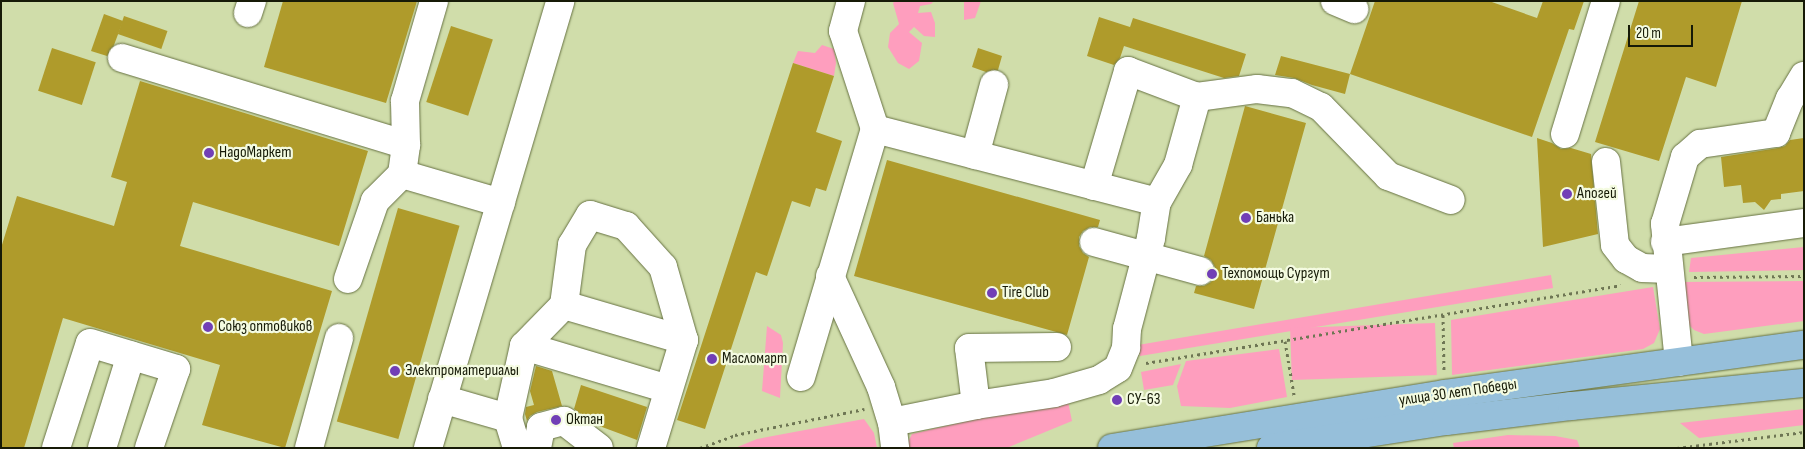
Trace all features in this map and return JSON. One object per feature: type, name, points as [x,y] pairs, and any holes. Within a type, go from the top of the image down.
[{"type":"main road","name":"улица 30 лет Победы","points":[[1271,448],[1379,428],[1679,362],[1804,345]]},
{"type":"main road","name":"улица 30 лет Победы","points":[[1112,448],[1379,428],[1572,406],[1804,383]]},
{"type":"lane","points":[[348,279],[375,201],[402,174],[406,145],[405,101],[434,1]]},
{"type":"lane","points":[[428,448],[560,1]]},
{"type":"lane","points":[[801,378],[875,129],[843,31],[851,1]]},
{"type":"lane","points":[[1565,134],[1606,1]]},
{"type":"lane","points":[[122,58],[406,145]]},
{"type":"lane","points":[[1094,186],[1128,71],[1197,97],[1257,89],[1292,93],[1321,107],[1388,176],[1451,200]]},
{"type":"lane","points":[[1679,362],[1665,224],[1685,157],[1700,144],[1776,133],[1790,99],[1804,76]]},
{"type":"lane","points":[[975,155],[994,86]]},
{"type":"lane","points":[[830,276],[891,425],[976,405],[1054,393],[1099,380],[1118,368],[1126,348],[1127,329],[1157,202],[1178,165],[1197,97]]},
{"type":"lane","points":[[875,129],[1157,202]]},
{"type":"lane","points":[[1606,162],[1615,245],[1626,259],[1642,268],[1668,263],[1804,223]]},
{"type":"lane","points":[[402,174],[501,203]]},
{"type":"lane","points":[[517,448],[508,418],[524,346],[564,305],[572,245],[590,215],[626,226],[663,267],[684,340],[651,448]]},
{"type":"lane","points":[[1094,242],[1200,271]]},
{"type":"lane","points":[[564,305],[684,340]]},
{"type":"lane","points":[[309,448],[339,338]]},
{"type":"lane","points":[[56,448],[90,343],[176,369],[149,448]]},
{"type":"lane","points":[[524,346],[668,389]]},
{"type":"lane","points":[[976,405],[969,348],[1057,347]]},
{"type":"lane","points":[[102,448],[131,356]]},
{"type":"lane","points":[[442,399],[508,418]]},
{"type":"lane","points":[[537,448],[541,427],[564,421],[599,448]]},
{"type":"path","points":[[1668,263],[1804,276]]},
{"type":"path","points":[[1118,368],[1630,284]]},
{"type":"path","points":[[700,448],[735,435],[891,425]]},
{"type":"path","points":[[1677,448],[1804,432]]},
{"type":"shaded area","points":[[895,1],[934,1],[931,4],[920,6],[918,13],[931,12],[935,23],[935,37],[924,36],[914,27],[909,32],[922,43],[919,61],[909,69],[898,63],[888,47],[890,33],[899,24],[893,3]]},
{"type":"shaded area","points":[[964,1],[981,1],[975,18],[964,20]]},
{"type":"shaded area","points":[[822,45],[834,49],[836,63],[834,76],[793,63],[798,51],[815,53]]},
{"type":"shaded area","points":[[1804,247],[1804,270],[1689,272],[1691,258]]},
{"type":"shaded area","points":[[1551,275],[1553,288],[1140,356],[1138,345]]},
{"type":"shaded area","points":[[1804,281],[1804,321],[1704,334],[1694,330],[1687,323],[1680,282]]},
{"type":"shaded area","points":[[1653,287],[1660,329],[1654,343],[1643,349],[1452,375],[1451,320]]},
{"type":"shaded area","points":[[1435,323],[1437,375],[1292,380],[1290,328]]},
{"type":"shaded area","points":[[767,326],[781,335],[783,343],[780,398],[762,391]]},
{"type":"shaded area","points":[[1279,349],[1287,397],[1230,408],[1181,406],[1177,386],[1186,361]]},
{"type":"shaded area","points":[[1181,364],[1173,385],[1144,390],[1141,372]]},
{"type":"shaded area","points":[[1067,397],[1072,421],[1009,447],[905,448],[912,434]]},
{"type":"shaded area","points":[[1804,409],[1804,425],[1699,438],[1680,423]]},
{"type":"shaded area","points":[[864,419],[874,433],[877,448],[735,448],[757,439]]},
{"type":"shaded area","points":[[1508,435],[1555,436],[1577,440],[1580,448],[1454,448],[1453,443]]},
{"type":"building","points":[[283,1],[417,1],[386,103],[264,67]]},
{"type":"building","points":[[1375,1],[1489,1],[1537,18],[1543,1],[1584,1],[1574,30],[1569,29],[1532,137],[1350,74]]},
{"type":"building","points":[[1639,1],[1742,1],[1716,87],[1686,77],[1659,161],[1595,142]]},
{"type":"building","points":[[104,14],[123,21],[114,45],[107,56],[91,51]]},
{"type":"building","points":[[124,16],[167,31],[161,49],[118,34]]},
{"type":"building","points":[[1099,17],[1130,27],[1133,18],[1246,54],[1239,76],[1224,78],[1124,46],[1120,58],[1114,65],[1087,56]]},
{"type":"building","points":[[451,26],[493,40],[468,116],[426,102]]},
{"type":"building","points":[[52,48],[96,62],[82,105],[38,91]]},
{"type":"building","points":[[978,48],[1002,56],[998,70],[986,72],[972,67]]},
{"type":"building","points":[[1281,56],[1350,74],[1345,94],[1294,78],[1275,75]]},
{"type":"building","points":[[793,63],[834,76],[816,132],[842,141],[826,191],[816,188],[810,207],[792,201],[767,276],[756,272],[705,429],[677,420]]},
{"type":"building","name":"Союз оптовиков","points":[[140,81],[368,151],[339,246],[193,202],[180,246],[332,291],[285,448],[202,425],[220,365],[63,318],[24,448],[1,448],[1,248],[17,196],[114,226],[127,182],[111,177]]},
{"type":"building","points":[[1245,106],[1306,123],[1254,309],[1194,293],[1196,286],[1204,286],[1211,282],[1215,276],[1215,267],[1211,260],[1204,256]]},
{"type":"building","name":"Апогей","points":[[1537,138],[1552,143],[1561,149],[1571,148],[1591,154],[1598,234],[1543,247]]},
{"type":"building","points":[[1804,138],[1804,191],[1781,194],[1781,199],[1771,200],[1764,210],[1755,202],[1743,203],[1741,185],[1724,187],[1721,157],[1778,148],[1785,146],[1790,140]]},
{"type":"building","points":[[887,160],[1100,220],[1098,227],[1090,227],[1083,231],[1079,237],[1079,246],[1083,253],[1089,257],[1067,335],[854,276]]},
{"type":"building","points":[[398,208],[460,226],[398,439],[337,421]]},
{"type":"building","points":[[536,366],[552,371],[562,406],[537,412],[530,416],[527,421],[526,407],[534,405],[530,391]]},
{"type":"building","points":[[581,385],[647,407],[637,440],[594,424],[574,409]]},
{"type":"place","name":"НадоМаркет","points":[[209,153]]},
{"type":"place","name":"Апогей","points":[[1567,194]]},
{"type":"place","name":"Банька","points":[[1246,218]]},
{"type":"place","name":"Техпомощь Сургут","points":[[1212,274]]},
{"type":"place","name":"Tire Club","points":[[992,293]]},
{"type":"place","name":"Союз оптовиков","points":[[208,327]]},
{"type":"place","name":"Масломарт","points":[[712,359]]},
{"type":"place","name":"Электроматериалы","points":[[395,371]]},
{"type":"place","name":"СУ-63","points":[[1117,400]]},
{"type":"place","name":"Октан","points":[[556,420]]}]
